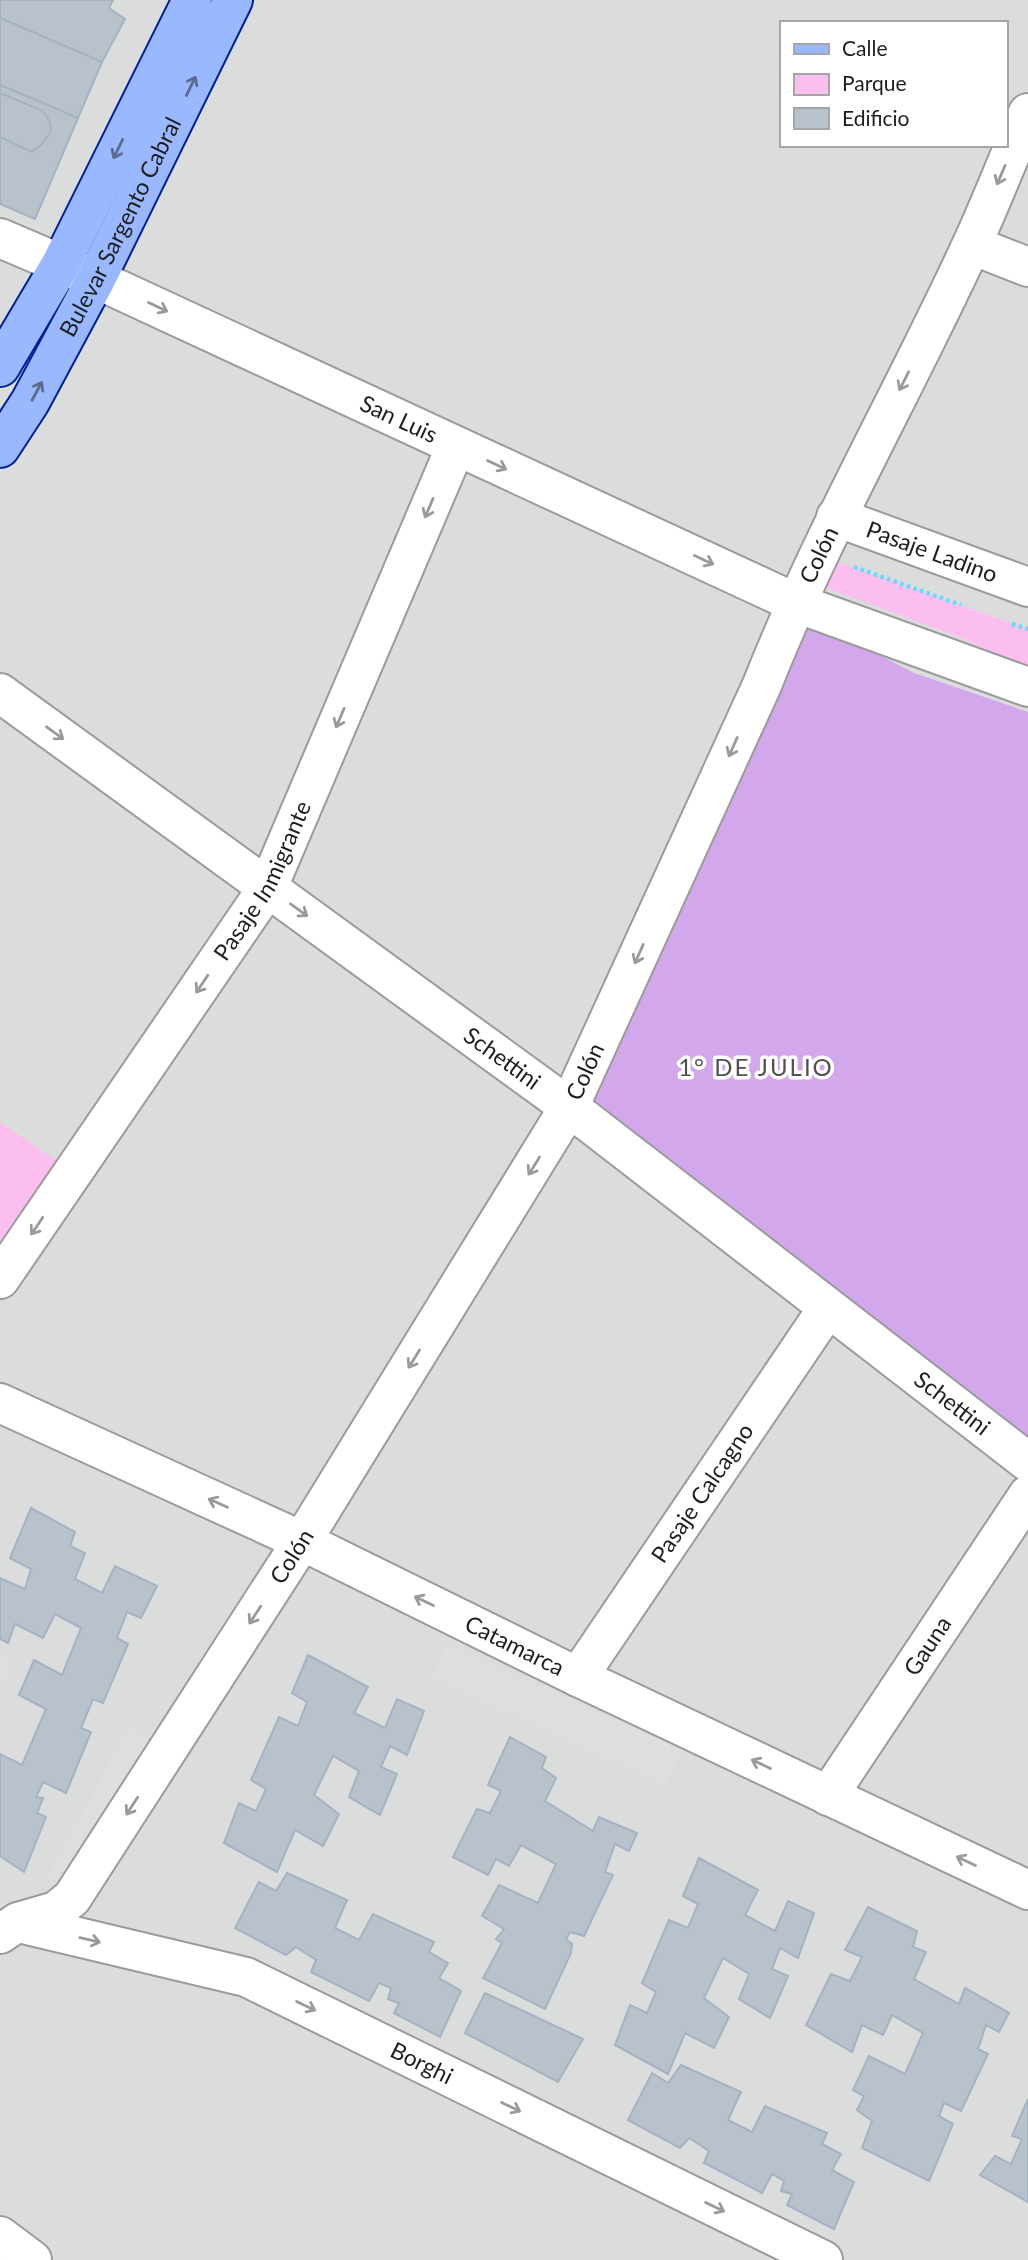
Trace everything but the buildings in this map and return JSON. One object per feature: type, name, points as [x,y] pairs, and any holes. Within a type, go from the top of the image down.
[{"type":"main road","name":"Bulevar Sargento Cabral","points":[[0,367],[61,264],[192,0]]},
{"type":"main road","name":"Bulevar Sargento Cabral","points":[[0,448],[30,402],[96,279],[233,0]]},
{"type":"street","name":"Colón","points":[[6,1925],[56,1911],[72,1898],[302,1541],[569,1107],[762,685],[796,603],[972,244],[1028,113]]},
{"type":"street","name":"San Luis","points":[[0,238],[96,279],[796,603],[1028,687]]},
{"type":"street","points":[[972,244],[1028,267]]},
{"type":"street","name":"Pasaje Inmigrante","points":[[0,1279],[268,887],[456,446]]},
{"type":"street","name":"Pasaje Ladino","points":[[836,517],[1028,587]]},
{"type":"street","name":"Schettini","points":[[0,693],[569,1107],[1028,1462]]},
{"type":"street","name":"Pasaje Calcagno","points":[[578,1677],[827,1309]]},
{"type":"street","name":"Catamarca","points":[[0,1403],[302,1541],[578,1677],[1028,1890]]},
{"type":"street","name":"Gauna","points":[[828,1796],[1028,1495]]},
{"type":"street","name":"Borghi","points":[[6,1925],[246,1977],[823,2260]]},
{"type":"street","points":[[0,2236],[32,2260]]},
{"type":"path","points":[[819,555],[963,606]]},
{"type":"path","points":[[1002,620],[1028,629]]},
{"type":"shaded area","points":[[0,0],[1028,0],[1028,2260],[0,2260]]},
{"type":"shaded area","points":[[787,620],[866,648],[914,673],[1028,712],[1028,1462],[569,1107]]},
{"type":"shaded area","points":[[446,1644],[682,1750],[666,1786],[433,1678]]},
{"type":"shaded area","points":[[0,1653],[13,1660],[0,1691]]},
{"type":"shaded area","points":[[129,1727],[161,1747],[73,1889],[48,1876]]},
{"type":"green space","points":[[819,555],[1028,629],[1028,669],[962,638],[808,581]]},
{"type":"green space","points":[[0,1122],[73,1172],[0,1279]]},
{"type":"district","name":"1° DE JULIO","points":[[756,1068]]}]
